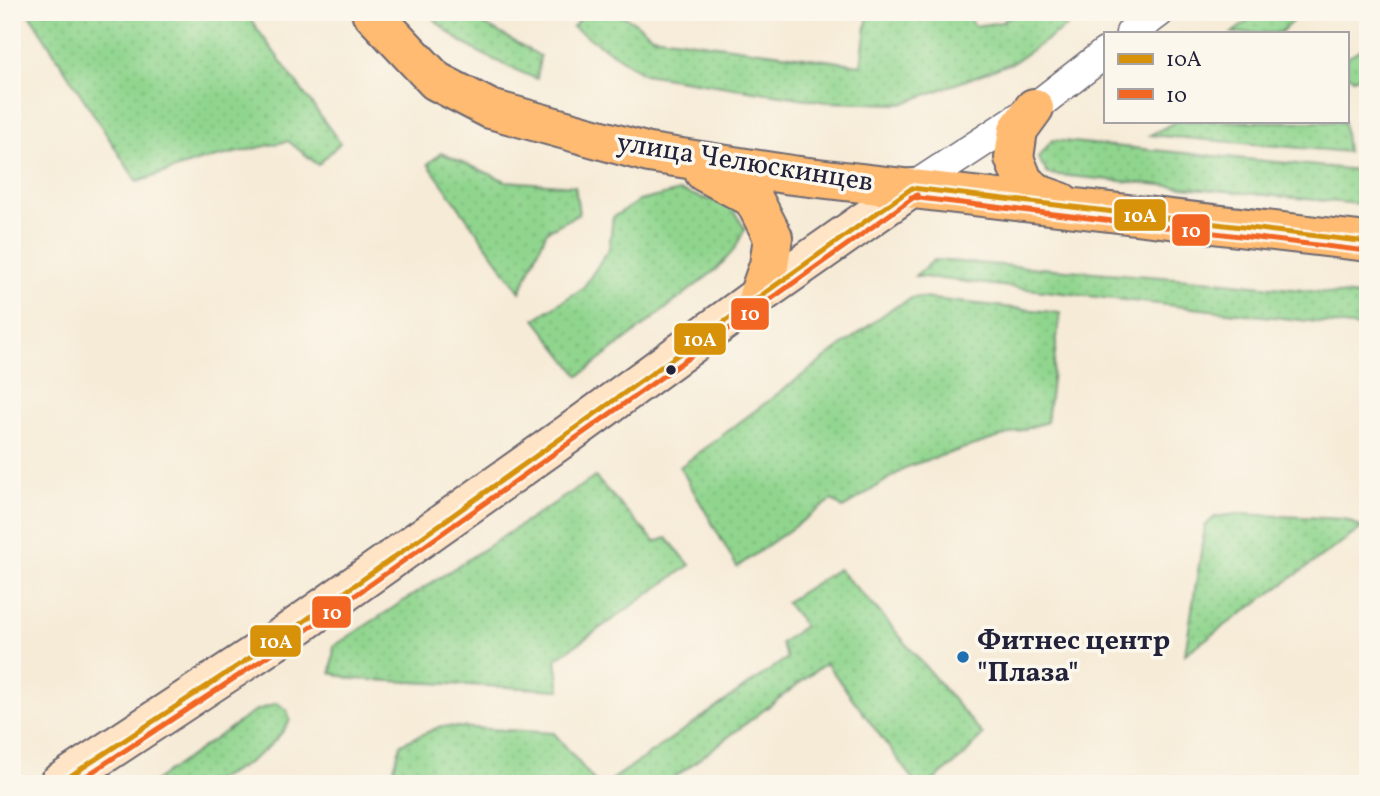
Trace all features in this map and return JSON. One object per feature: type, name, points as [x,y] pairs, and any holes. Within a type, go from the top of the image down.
[{"type":"main road","name":"улица Челюскинцев","points":[[371,12],[436,81],[489,109],[649,153],[792,175],[1368,242]]},
{"type":"main road","points":[[1034,108],[1018,130],[1014,158],[1024,183],[1041,195],[1077,208]]},
{"type":"main road","points":[[649,153],[705,172],[753,198],[773,237],[769,265],[758,296]]},
{"type":"main road","points":[[58,784],[289,632],[912,188]]},
{"type":"street","points":[[1133,32],[1159,12]]},
{"type":"street","points":[[912,188],[1034,108],[1104,54]]},
{"type":"green space","points":[[28,12],[245,12],[340,143],[318,165],[288,141],[199,161],[137,182]]},
{"type":"green space","points":[[428,12],[463,12],[540,56],[537,79],[465,44]]},
{"type":"green space","points":[[586,12],[622,16],[652,36],[861,65],[868,12],[965,12],[974,26],[1002,22],[1015,12],[1088,12],[1014,62],[902,104],[826,102],[644,74],[573,27]]},
{"type":"green space","points":[[1260,12],[1302,12],[1281,32],[1233,32]]},
{"type":"green space","points":[[1368,13],[1368,73],[1353,79],[1348,74],[1348,56],[1365,47]]},
{"type":"green space","points":[[1175,122],[1344,122],[1347,152],[1150,135]]},
{"type":"green space","points":[[1052,140],[1368,171],[1368,205],[1048,174],[1038,158]]},
{"type":"green space","points":[[441,153],[506,181],[575,186],[579,214],[547,231],[520,292],[428,164]]},
{"type":"green space","points":[[680,191],[731,206],[745,229],[734,250],[718,268],[579,376],[535,319],[583,288],[609,249],[613,217],[639,201]]},
{"type":"green space","points":[[934,260],[1215,281],[1368,297],[1368,328],[915,276]]},
{"type":"green space","points":[[914,297],[1060,313],[1047,422],[909,466],[843,508],[832,500],[737,567],[680,467],[891,309]]},
{"type":"green space","points":[[595,477],[655,542],[667,538],[690,565],[556,659],[560,690],[353,679],[331,673],[334,646]]},
{"type":"green space","points":[[1236,514],[1345,519],[1362,528],[1185,654],[1205,526],[1215,517]]},
{"type":"green space","points":[[838,569],[875,607],[983,735],[963,757],[929,784],[916,784],[826,663],[666,784],[606,784],[787,658],[781,643],[804,626],[786,602]]},
{"type":"green space","points":[[277,703],[287,710],[290,720],[275,741],[251,761],[224,776],[199,784],[150,784],[255,711]]},
{"type":"green space","points":[[441,726],[554,733],[597,784],[399,784],[394,767],[401,744]]},
{"type":"transit line","name":"10А","points":[[912,188],[1368,242]]},
{"type":"transit line","name":"10А","points":[[58,784],[289,632],[912,188]]},
{"type":"transit line","name":"10","points":[[74,784],[294,639],[917,195]]},
{"type":"transit line","name":"10","points":[[911,197],[1367,251]]},
{"type":"place","name":"Фитнес центр \"Плаза\"","points":[[963,657]]}]
